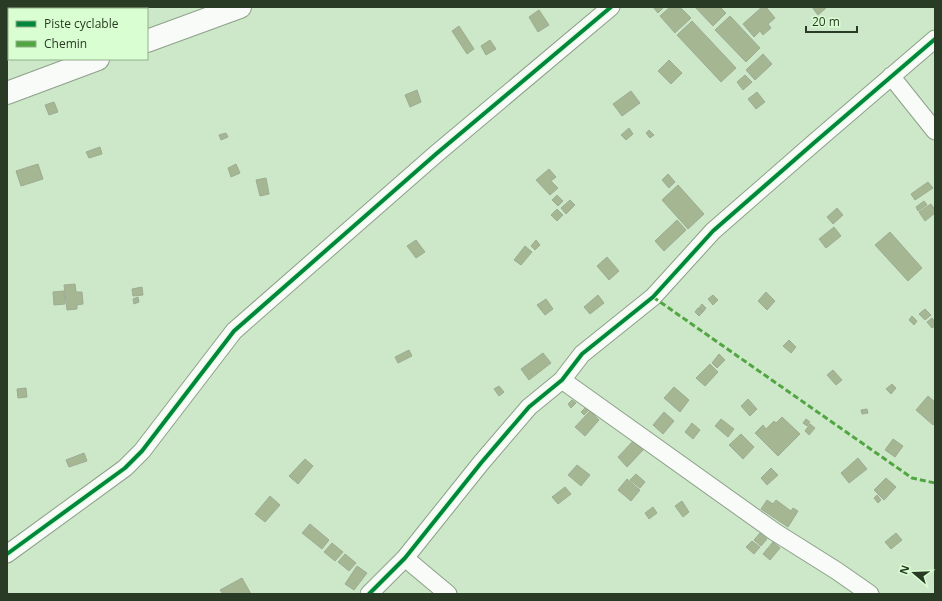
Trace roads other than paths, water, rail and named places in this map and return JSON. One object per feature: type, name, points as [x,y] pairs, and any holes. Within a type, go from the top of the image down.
[{"type":"highway","points":[[148,41],[240,7]]},
{"type":"highway","points":[[7,92],[63,65],[92,60]]},
{"type":"street","points":[[7,554],[125,468],[142,451],[234,331],[436,154],[611,7]]},
{"type":"street","points":[[370,594],[405,558],[529,407],[562,380],[582,354],[653,297],[714,231],[935,39]]},
{"type":"street","points":[[891,76],[935,132]]},
{"type":"street","points":[[562,380],[775,532],[837,571],[870,594]]},
{"type":"street","points":[[405,558],[448,594]]}]
